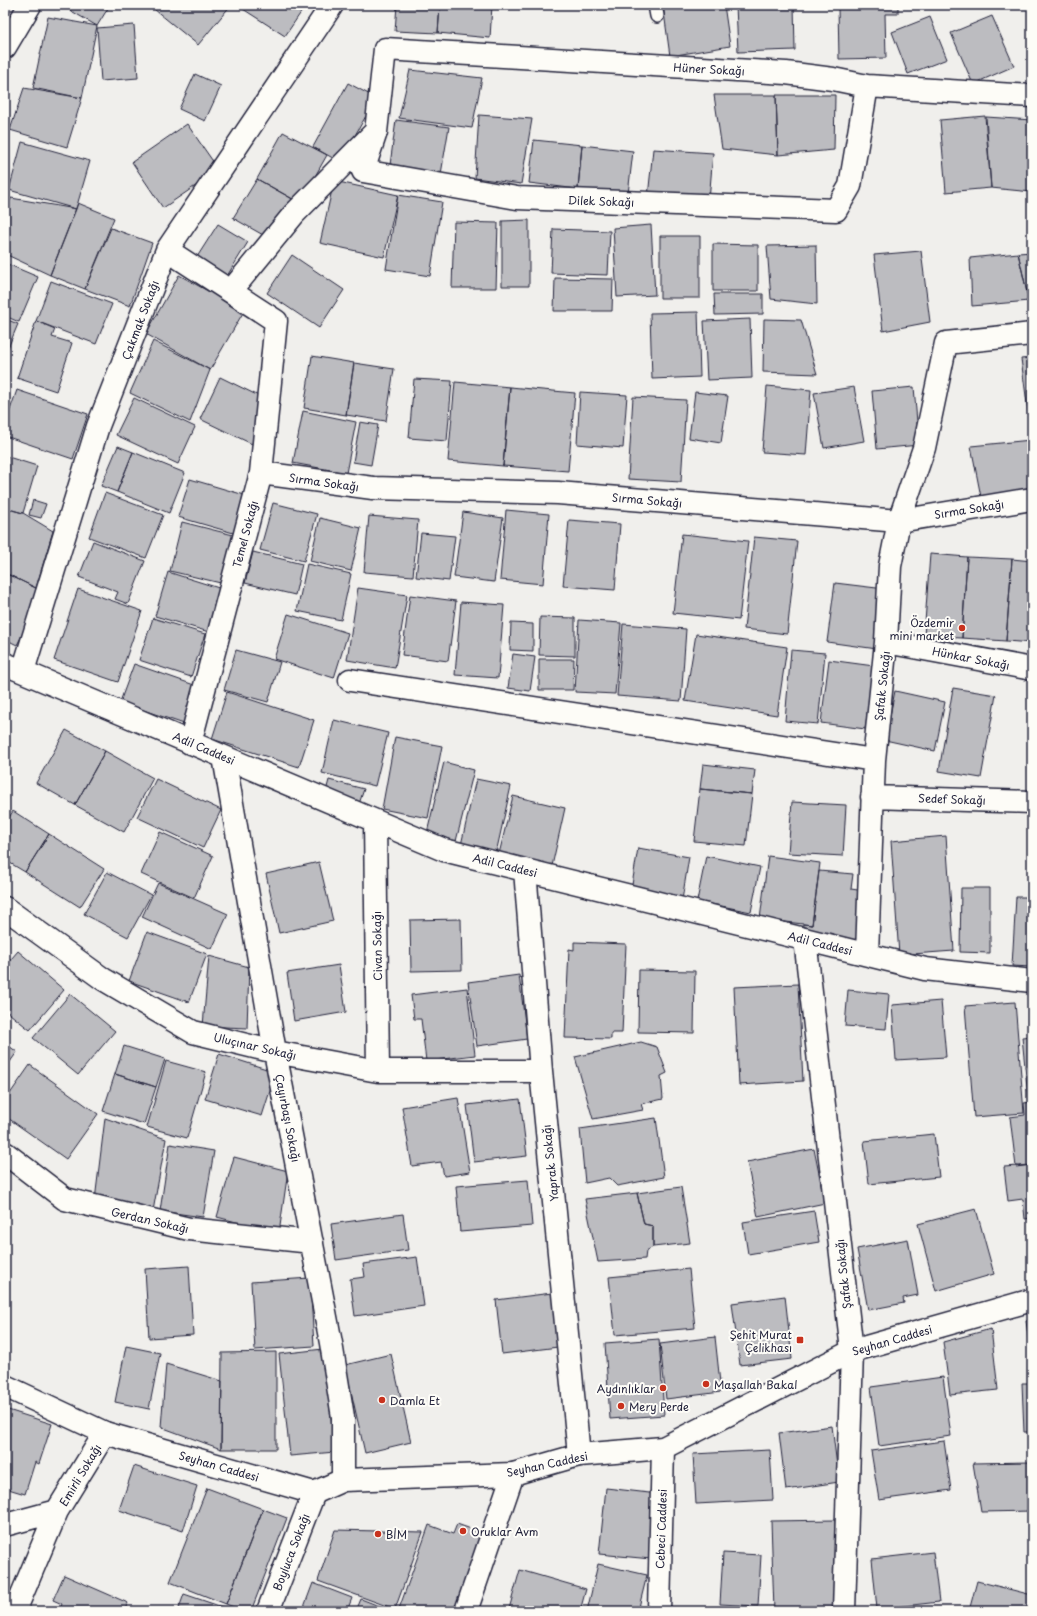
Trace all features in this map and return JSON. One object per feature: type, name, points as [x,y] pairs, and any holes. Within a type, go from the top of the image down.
[{"type":"street","points":[[5,48],[30,5]]},
{"type":"street","name":"Çakmak Sokağı","points":[[14,668],[98,426],[167,250],[332,5]]},
{"type":"street","name":"Hüner Sokağı","points":[[384,49],[786,73],[833,79],[867,86],[1032,96]]},
{"type":"street","name":"Dilek Sokağı","points":[[384,49],[376,132],[363,171],[525,198],[836,210],[850,186],[867,86]]},
{"type":"street","points":[[167,250],[231,292],[294,214],[376,132]]},
{"type":"street","name":"Temel Sokağı","points":[[190,743],[261,473],[276,321],[231,292]]},
{"type":"street","name":"Şafak Sokağı","points":[[866,954],[874,760],[886,642],[890,566],[899,521],[924,448],[946,344],[1032,334]]},
{"type":"street","name":"Sırma Sokağı","points":[[261,473],[373,488],[558,493],[899,521],[1032,500]]},
{"type":"street","name":"Hünkar Sokağı","points":[[886,642],[1032,669]]},
{"type":"street","name":"Adil Caddesi","points":[[14,668],[444,850],[925,968],[1032,981]]},
{"type":"street","points":[[350,680],[874,760]]},
{"type":"street","name":"Çayırbaşı Sokağı","points":[[224,757],[275,1052],[331,1342],[343,1416],[343,1480]]},
{"type":"street","name":"Sedef Sokağı","points":[[872,797],[1032,802]]},
{"type":"street","name":"Civan Sokağı","points":[[375,821],[378,1072]]},
{"type":"street","name":"Yaprak Sokağı","points":[[525,870],[542,1071],[579,1455]]},
{"type":"street","name":"Uluçınar Sokağı","points":[[5,908],[103,979],[193,1032],[275,1052],[378,1072],[542,1071]]},
{"type":"street","name":"Şafak Sokağı","points":[[805,939],[852,1351],[844,1611]]},
{"type":"street","name":"Gerdan Sokağı","points":[[5,1152],[64,1199],[189,1229],[312,1242]]},
{"type":"street","name":"Seyhan Caddesi","points":[[5,1386],[105,1433],[314,1494],[343,1480],[513,1474],[579,1455],[663,1448],[852,1351],[1032,1300]]},
{"type":"street","name":"Emirli Sokağı","points":[[5,1525],[57,1512],[105,1433]]},
{"type":"street","name":"Cebeci Caddesi","points":[[659,1611],[663,1448]]},
{"type":"street","points":[[466,1611],[513,1474]]},
{"type":"street","name":"Boyluca Sokağı","points":[[268,1611],[314,1494]]},
{"type":"street","points":[[15,1611],[57,1512]]},
{"type":"building","points":[[61,5],[110,5],[97,26]]},
{"type":"building","points":[[149,5],[231,5],[198,45]]},
{"type":"building","points":[[246,5],[306,5],[285,36],[243,9]]},
{"type":"building","points":[[397,5],[440,5],[438,33],[395,31]]},
{"type":"building","points":[[440,5],[492,5],[490,38],[438,33]]},
{"type":"building","points":[[663,5],[724,5],[730,46],[670,56]]},
{"type":"building","points":[[736,5],[794,5],[795,50],[738,52]]},
{"type":"building","points":[[838,5],[898,5],[898,14],[885,14],[886,58],[839,59]]},
{"type":"building","points":[[992,16],[1014,66],[973,84],[951,33]]},
{"type":"building","points":[[48,17],[97,26],[82,98],[33,88]]},
{"type":"building","points":[[930,17],[947,59],[908,74],[892,32]]},
{"type":"building","points":[[134,25],[138,78],[101,81],[97,28]]},
{"type":"building","points":[[410,70],[482,78],[472,128],[399,118]]},
{"type":"building","points":[[195,74],[221,86],[205,121],[179,109]]},
{"type":"building","points":[[348,83],[376,98],[340,162],[313,147]]},
{"type":"building","points":[[24,88],[82,98],[67,147],[10,130]]},
{"type":"building","points":[[714,95],[776,95],[778,155],[722,149]]},
{"type":"building","points":[[776,95],[835,95],[834,150],[778,155]]},
{"type":"building","points":[[479,115],[532,119],[521,184],[475,178]]},
{"type":"building","points":[[985,116],[991,188],[946,192],[940,120]]},
{"type":"building","points":[[986,117],[1032,120],[1032,192],[991,188]]},
{"type":"building","points":[[396,120],[449,127],[441,174],[390,165]]},
{"type":"building","points":[[187,124],[219,170],[163,208],[132,162]]},
{"type":"building","points":[[283,132],[327,155],[300,203],[257,179]]},
{"type":"building","points":[[534,140],[582,145],[578,189],[529,183]]},
{"type":"building","points":[[22,142],[90,161],[76,209],[9,190]]},
{"type":"building","points":[[582,145],[633,151],[628,194],[578,189]]},
{"type":"building","points":[[653,149],[713,153],[709,201],[648,197]]},
{"type":"building","points":[[257,179],[296,201],[272,240],[233,218]]},
{"type":"building","points":[[334,181],[398,195],[384,257],[320,243]]},
{"type":"building","points":[[398,195],[442,202],[430,276],[386,269]]},
{"type":"building","points":[[11,198],[76,209],[50,275],[5,254],[5,211]]},
{"type":"building","points":[[78,203],[114,218],[85,289],[50,275]]},
{"type":"building","points":[[529,220],[529,286],[502,286],[502,221]]},
{"type":"building","points":[[454,222],[498,223],[496,288],[452,288]]},
{"type":"building","points":[[218,224],[248,242],[227,276],[197,257]]},
{"type":"building","points":[[651,225],[655,295],[617,297],[613,228]]},
{"type":"building","points":[[111,228],[152,243],[130,306],[85,289]]},
{"type":"building","points":[[553,229],[610,231],[608,275],[551,273]]},
{"type":"building","points":[[660,236],[700,236],[700,298],[660,298]]},
{"type":"building","points":[[713,244],[758,245],[758,291],[713,291]]},
{"type":"building","points":[[816,245],[817,304],[771,299],[767,246]]},
{"type":"building","points":[[921,251],[930,322],[883,331],[874,255]]},
{"type":"building","points":[[1032,252],[1032,301],[1029,301],[1018,253]]},
{"type":"building","points":[[1018,253],[1029,301],[972,306],[970,258]]},
{"type":"building","points":[[292,255],[344,290],[319,328],[267,293]]},
{"type":"building","points":[[5,263],[38,277],[19,322],[5,316]]},
{"type":"building","points":[[179,275],[244,311],[210,370],[146,334]]},
{"type":"building","points":[[555,278],[613,279],[612,311],[554,311]]},
{"type":"building","points":[[51,281],[112,304],[96,344],[36,321]]},
{"type":"building","points":[[714,294],[763,294],[763,314],[715,315]]},
{"type":"building","points":[[698,312],[700,377],[652,379],[650,313]]},
{"type":"building","points":[[5,319],[18,324],[5,355]]},
{"type":"building","points":[[750,319],[752,378],[707,380],[704,321]]},
{"type":"building","points":[[764,319],[801,320],[817,374],[763,372]]},
{"type":"building","points":[[36,321],[55,329],[52,337],[72,343],[56,391],[17,378]]},
{"type":"building","points":[[153,341],[210,370],[190,422],[130,393]]},
{"type":"building","points":[[312,356],[354,363],[346,415],[304,408]]},
{"type":"building","points":[[1032,358],[1032,425],[1030,426],[1021,359]]},
{"type":"building","points":[[354,363],[394,369],[386,421],[346,415]]},
{"type":"building","points":[[220,377],[267,400],[252,444],[200,419]]},
{"type":"building","points":[[414,379],[452,381],[447,441],[409,438]]},
{"type":"building","points":[[455,382],[510,387],[503,466],[448,461]]},
{"type":"building","points":[[767,386],[811,390],[806,455],[762,452]]},
{"type":"building","points":[[510,387],[575,393],[568,471],[503,466]]},
{"type":"building","points":[[854,387],[864,441],[824,448],[814,393]]},
{"type":"building","points":[[914,387],[919,445],[877,449],[872,391]]},
{"type":"building","points":[[17,390],[88,414],[73,459],[5,436],[5,424]]},
{"type":"building","points":[[580,392],[627,395],[623,448],[577,444]]},
{"type":"building","points":[[695,392],[728,396],[721,443],[689,438]]},
{"type":"building","points":[[633,397],[686,400],[681,482],[628,479]]},
{"type":"building","points":[[134,398],[195,427],[178,464],[116,435]]},
{"type":"building","points":[[303,411],[356,422],[346,473],[293,463]]},
{"type":"building","points":[[360,422],[378,425],[371,465],[353,462]]},
{"type":"building","points":[[1031,440],[1032,494],[981,497],[971,446]]},
{"type":"building","points":[[118,446],[133,452],[117,492],[101,486]]},
{"type":"building","points":[[133,452],[185,473],[169,513],[117,492]]},
{"type":"building","points":[[5,456],[37,466],[23,513],[5,508]]},
{"type":"building","points":[[190,479],[248,496],[237,534],[178,517]]},
{"type":"building","points":[[105,493],[163,515],[146,558],[89,537]]},
{"type":"building","points":[[33,500],[46,504],[41,518],[29,515]]},
{"type":"building","points":[[273,503],[317,514],[304,561],[260,550]]},
{"type":"building","points":[[5,508],[23,513],[53,531],[36,588],[5,573]]},
{"type":"building","points":[[506,510],[549,514],[543,584],[500,580]]},
{"type":"building","points":[[463,512],[503,518],[494,582],[454,577]]},
{"type":"building","points":[[369,516],[418,520],[413,576],[364,572]]},
{"type":"building","points":[[320,518],[361,528],[351,571],[310,561]]},
{"type":"building","points":[[569,520],[620,524],[615,590],[563,586]]},
{"type":"building","points":[[182,522],[241,537],[229,585],[170,571]]},
{"type":"building","points":[[421,533],[455,536],[449,581],[416,577]]},
{"type":"building","points":[[682,534],[748,541],[739,620],[673,613]]},
{"type":"building","points":[[754,537],[797,541],[787,634],[744,629]]},
{"type":"building","points":[[93,541],[145,561],[128,604],[115,599],[118,592],[79,577]]},
{"type":"building","points":[[253,552],[302,564],[295,595],[245,583]]},
{"type":"building","points":[[930,554],[967,557],[962,638],[924,636]]},
{"type":"building","points":[[967,557],[1012,559],[1006,641],[962,638]]},
{"type":"building","points":[[1012,559],[1032,561],[1032,643],[1006,641]]},
{"type":"building","points":[[307,564],[351,574],[341,620],[297,611]]},
{"type":"building","points":[[168,572],[222,589],[209,632],[155,616]]},
{"type":"building","points":[[5,573],[44,592],[17,645],[5,639]]},
{"type":"building","points":[[835,583],[885,589],[877,649],[827,642]]},
{"type":"building","points":[[358,588],[407,595],[395,668],[347,660]]},
{"type":"building","points":[[78,589],[142,611],[118,682],[54,660]]},
{"type":"building","points":[[410,595],[456,601],[448,661],[402,655]]},
{"type":"building","points":[[461,602],[504,605],[498,678],[455,675]]},
{"type":"building","points":[[288,614],[348,633],[334,678],[274,659]]},
{"type":"building","points":[[540,617],[575,618],[575,656],[539,655]]},
{"type":"building","points":[[153,618],[205,634],[191,677],[139,660]]},
{"type":"building","points":[[579,620],[621,623],[615,694],[575,692]]},
{"type":"building","points":[[511,623],[533,624],[533,651],[510,650]]},
{"type":"building","points":[[623,624],[686,629],[681,701],[617,696]]},
{"type":"building","points":[[696,634],[787,647],[777,715],[685,701]]},
{"type":"building","points":[[236,650],[280,662],[268,702],[224,690]]},
{"type":"building","points":[[791,650],[825,653],[818,724],[785,721]]},
{"type":"building","points":[[513,654],[535,657],[530,691],[508,688]]},
{"type":"building","points":[[539,659],[574,659],[573,690],[539,690]]},
{"type":"building","points":[[829,660],[874,666],[865,729],[821,723]]},
{"type":"building","points":[[134,664],[197,686],[184,724],[120,702]]},
{"type":"building","points":[[953,688],[996,695],[981,778],[939,771]]},
{"type":"building","points":[[895,691],[945,702],[935,751],[885,740]]},
{"type":"building","points":[[227,692],[314,720],[299,767],[212,739]]},
{"type":"building","points":[[334,720],[388,733],[375,786],[322,773]]},
{"type":"building","points":[[66,730],[105,751],[75,805],[36,783]]},
{"type":"building","points":[[395,737],[442,746],[428,818],[382,809]]},
{"type":"building","points":[[105,751],[153,778],[124,832],[75,805]]},
{"type":"building","points":[[444,762],[474,770],[455,845],[426,837]]},
{"type":"building","points":[[703,764],[755,770],[752,794],[700,789]]},
{"type":"building","points":[[156,779],[221,810],[203,848],[137,817]]},
{"type":"building","points":[[476,779],[511,786],[496,853],[461,845]]},
{"type":"building","points":[[329,780],[364,789],[359,804],[325,795]]},
{"type":"building","points":[[700,789],[752,794],[746,846],[694,841]]},
{"type":"building","points":[[513,796],[565,808],[552,866],[499,854]]},
{"type":"building","points":[[792,802],[846,805],[843,856],[788,853]]},
{"type":"building","points":[[13,811],[49,834],[25,872],[5,860],[5,824]]},
{"type":"building","points":[[160,832],[213,856],[194,898],[141,874]]},
{"type":"building","points":[[49,834],[104,869],[80,907],[25,872]]},
{"type":"building","points":[[946,836],[954,951],[899,955],[891,841]]},
{"type":"building","points":[[638,848],[689,857],[682,900],[631,891]]},
{"type":"building","points":[[706,856],[760,867],[751,912],[697,901]]},
{"type":"building","points":[[768,856],[820,863],[812,925],[760,919]]},
{"type":"building","points":[[319,862],[333,921],[279,933],[266,874]]},
{"type":"building","points":[[819,871],[853,874],[851,889],[864,891],[859,941],[802,935],[803,924],[812,925]]},
{"type":"building","points":[[107,872],[151,895],[128,937],[84,914]]},
{"type":"building","points":[[158,883],[228,914],[212,949],[142,917]]},
{"type":"building","points":[[961,888],[990,888],[990,953],[960,952]]},
{"type":"building","points":[[1016,897],[1032,897],[1032,967],[1012,966]]},
{"type":"building","points":[[461,919],[462,970],[411,971],[410,920]]},
{"type":"building","points":[[147,932],[207,954],[189,1002],[129,981]]},
{"type":"building","points":[[574,942],[626,944],[622,1033],[611,1033],[611,1039],[565,1038],[569,949],[574,950]]},
{"type":"building","points":[[18,951],[64,990],[30,1030],[5,1010],[5,966]]},
{"type":"building","points":[[209,956],[249,967],[247,1028],[203,1026]]},
{"type":"building","points":[[339,965],[346,1012],[294,1021],[287,973]]},
{"type":"building","points":[[639,970],[695,971],[694,1033],[638,1032]]},
{"type":"building","points":[[519,975],[527,1039],[477,1046],[468,982]]},
{"type":"building","points":[[798,984],[803,1081],[739,1085],[734,987]]},
{"type":"building","points":[[467,988],[475,1055],[426,1061],[421,1019],[414,1019],[411,995]]},
{"type":"building","points":[[848,990],[889,994],[886,1029],[845,1026]]},
{"type":"building","points":[[70,994],[115,1031],[78,1075],[33,1038]]},
{"type":"building","points":[[941,1001],[946,1057],[896,1060],[892,1005]]},
{"type":"building","points":[[1015,1002],[1024,1113],[974,1117],[965,1006]]},
{"type":"building","points":[[1032,1036],[1032,1096],[1028,1097],[1022,1037]]},
{"type":"building","points":[[641,1042],[657,1047],[667,1073],[661,1076],[663,1099],[641,1104],[643,1110],[593,1119],[575,1057]]},
{"type":"building","points":[[5,1043],[17,1052],[5,1069]]},
{"type":"building","points":[[124,1046],[165,1059],[156,1087],[115,1074]]},
{"type":"building","points":[[219,1054],[276,1072],[262,1116],[205,1099]]},
{"type":"building","points":[[166,1061],[206,1072],[187,1138],[147,1127]]},
{"type":"building","points":[[30,1065],[98,1114],[66,1159],[5,1116],[5,1101]]},
{"type":"building","points":[[115,1074],[156,1087],[144,1124],[103,1111]]},
{"type":"building","points":[[458,1098],[470,1172],[444,1176],[441,1162],[412,1166],[402,1107]]},
{"type":"building","points":[[520,1099],[527,1156],[474,1162],[467,1105]]},
{"type":"building","points":[[1032,1102],[1032,1165],[1016,1167],[1010,1117],[1025,1115],[1024,1103]]},
{"type":"building","points":[[105,1118],[166,1139],[153,1211],[95,1200]]},
{"type":"building","points":[[656,1118],[664,1177],[617,1186],[609,1178],[585,1183],[580,1129]]},
{"type":"building","points":[[934,1134],[939,1177],[869,1184],[864,1141]]},
{"type":"building","points":[[170,1144],[214,1151],[203,1217],[160,1211]]},
{"type":"building","points":[[814,1149],[825,1203],[758,1217],[747,1162]]},
{"type":"building","points":[[234,1157],[288,1171],[279,1233],[217,1217]]},
{"type":"building","points":[[1032,1165],[1032,1218],[1025,1219],[1023,1199],[1008,1201],[1004,1167]]},
{"type":"building","points":[[528,1180],[532,1226],[460,1232],[456,1186]]},
{"type":"building","points":[[681,1187],[690,1243],[653,1247],[653,1226],[644,1224],[637,1193]]},
{"type":"building","points":[[637,1193],[644,1224],[653,1226],[653,1247],[646,1251],[645,1259],[598,1262],[585,1199]]},
{"type":"building","points":[[976,1209],[994,1274],[936,1291],[918,1224]]},
{"type":"building","points":[[814,1211],[819,1242],[748,1254],[743,1222]]},
{"type":"building","points":[[403,1214],[408,1250],[336,1260],[331,1224]]},
{"type":"building","points":[[908,1239],[918,1295],[903,1298],[904,1303],[868,1310],[857,1249]]},
{"type":"building","points":[[417,1257],[424,1306],[355,1316],[350,1279],[365,1277],[363,1264]]},
{"type":"building","points":[[189,1266],[193,1335],[149,1338],[145,1269]]},
{"type":"building","points":[[689,1269],[695,1328],[615,1335],[609,1277]]},
{"type":"building","points":[[310,1278],[314,1346],[255,1350],[251,1282]]},
{"type":"building","points":[[552,1293],[558,1347],[502,1354],[496,1300]]},
{"type":"building","points":[[785,1296],[792,1359],[740,1365],[732,1303]]},
{"type":"building","points":[[1032,1320],[1032,1364],[1026,1321]]},
{"type":"building","points":[[991,1329],[998,1390],[950,1395],[943,1342]]},
{"type":"building","points":[[715,1337],[721,1392],[666,1399],[660,1344]]},
{"type":"building","points":[[659,1339],[664,1415],[610,1419],[605,1343]]},
{"type":"building","points":[[126,1346],[160,1353],[149,1409],[115,1402]]},
{"type":"building","points":[[323,1349],[335,1452],[290,1456],[279,1354]]},
{"type":"building","points":[[276,1352],[276,1449],[221,1449],[222,1353]]},
{"type":"building","points":[[391,1354],[411,1442],[365,1453],[345,1365]]},
{"type":"building","points":[[166,1364],[222,1381],[221,1449],[161,1427]]},
{"type":"building","points":[[943,1377],[951,1436],[879,1446],[871,1387]]},
{"type":"building","points":[[1022,1383],[1032,1383],[1032,1432],[1024,1432]]},
{"type":"building","points":[[5,1409],[52,1424],[39,1464],[35,1462],[25,1494],[5,1488]]},
{"type":"building","points":[[832,1426],[839,1482],[786,1490],[779,1433]]},
{"type":"building","points":[[944,1441],[951,1490],[879,1500],[871,1451]]},
{"type":"building","points":[[770,1450],[773,1500],[696,1504],[693,1454]]},
{"type":"building","points":[[1032,1462],[1032,1511],[981,1512],[973,1463]]},
{"type":"building","points":[[134,1466],[197,1486],[183,1531],[119,1510]]},
{"type":"building","points":[[207,1488],[263,1509],[226,1604],[170,1582]]},
{"type":"building","points":[[606,1488],[658,1494],[651,1559],[599,1554]]},
{"type":"building","points":[[263,1509],[287,1518],[251,1611],[244,1611],[226,1604]]},
{"type":"building","points":[[835,1520],[837,1611],[774,1611],[771,1521]]},
{"type":"building","points":[[457,1524],[488,1535],[461,1611],[404,1611],[399,1609],[429,1525],[453,1534]]},
{"type":"building","points":[[335,1530],[423,1532],[395,1609],[318,1581]]},
{"type":"building","points":[[933,1552],[939,1602],[877,1609],[872,1559]]},
{"type":"building","points":[[723,1553],[761,1555],[758,1606],[720,1604]]},
{"type":"building","points":[[598,1564],[647,1575],[638,1611],[587,1611]]},
{"type":"building","points":[[520,1570],[586,1589],[580,1611],[517,1611],[509,1609]]},
{"type":"building","points":[[64,1575],[128,1603],[124,1611],[59,1611],[62,1604],[53,1600]]},
{"type":"building","points":[[977,1581],[1032,1595],[1032,1611],[969,1611]]},
{"type":"building","points":[[313,1583],[352,1598],[347,1611],[313,1611],[304,1607]]},
{"type":"building","points":[[184,1594],[234,1611],[178,1611]]},
{"type":"building","points":[[361,1599],[392,1611],[356,1611]]},
{"type":"place","name":"Özdemir mini market","points":[[962,628]]},
{"type":"place","name":"Şehit Murat Çelikhası","points":[[800,1340]]},
{"type":"place","name":"Maşallah Bakal","points":[[706,1384]]},
{"type":"place","name":"Aydınlıklar","points":[[663,1388]]},
{"type":"place","name":"Damla Et","points":[[382,1400]]},
{"type":"place","name":"Mery Perde","points":[[621,1406]]},
{"type":"place","name":"Oruklar Avm","points":[[463,1531]]},
{"type":"place","name":"BİM","points":[[378,1534]]}]
